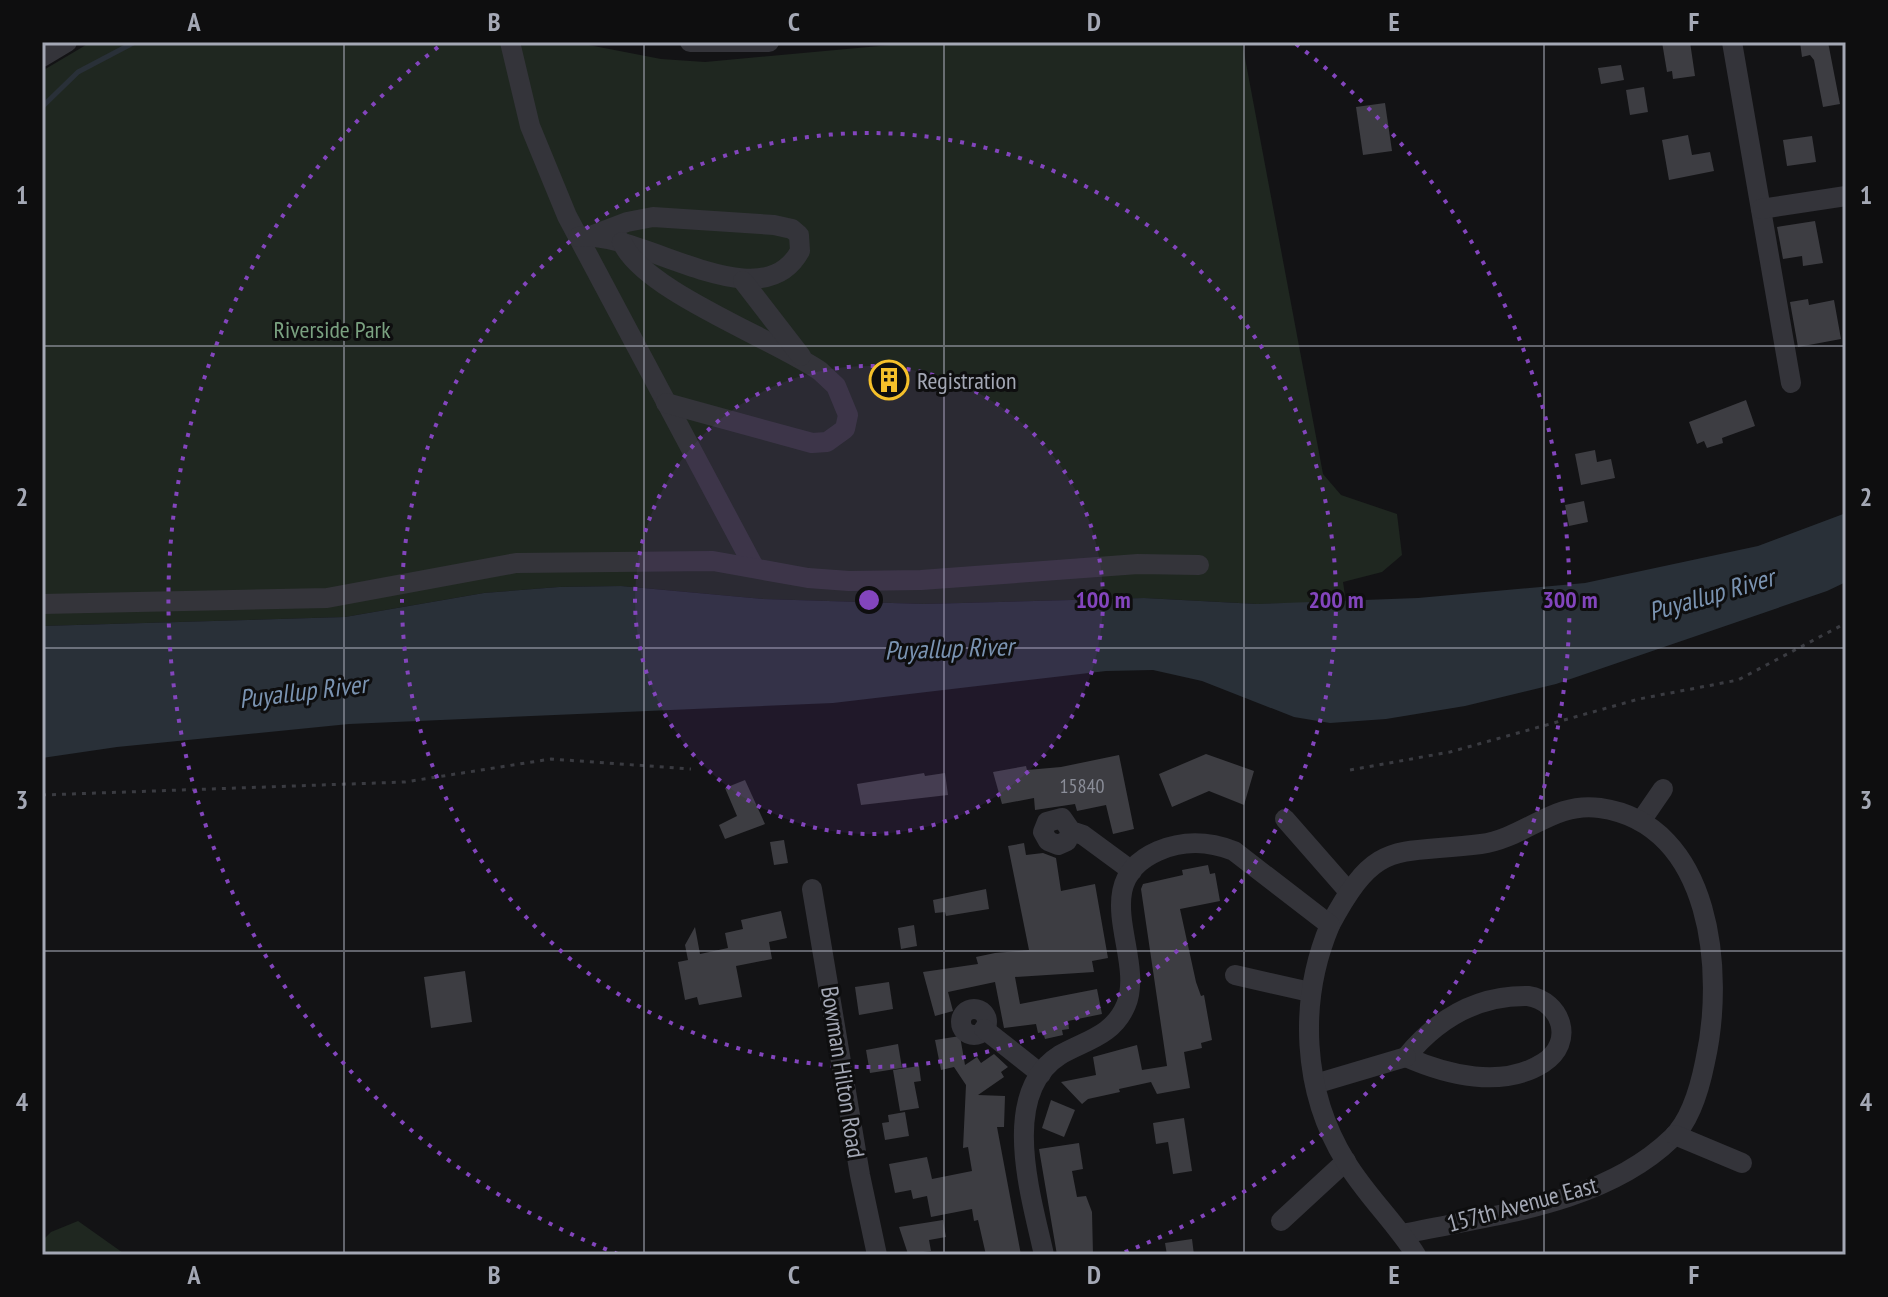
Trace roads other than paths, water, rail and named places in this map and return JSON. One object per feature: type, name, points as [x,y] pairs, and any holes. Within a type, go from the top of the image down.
[{"type":"street","points":[[42,57],[67,42]]},
{"type":"street","points":[[510,42],[530,126],[666,403],[754,567]]},
{"type":"street","points":[[690,42],[769,42]]},
{"type":"street","points":[[1732,42],[1791,383]]},
{"type":"street","points":[[1761,209],[1846,196]]},
{"type":"street","points":[[653,217],[784,226],[799,235],[800,251],[794,263],[773,276],[743,281],[622,242],[585,236],[653,217]]},
{"type":"street","points":[[622,242],[635,261],[660,280],[722,318],[803,359],[836,386],[845,403],[845,429],[827,442],[795,439],[740,421],[666,403]]},
{"type":"street","points":[[743,281],[803,359]]},
{"type":"street","points":[[42,604],[327,598],[516,563],[713,561],[808,578],[849,581],[921,580],[1138,564],[1199,565]]},
{"type":"street","points":[[1641,821],[1663,789]]},
{"type":"street","points":[[1416,1255],[1346,1161],[1324,1116],[1315,1084],[1308,1030],[1310,992],[1330,925],[1360,876],[1381,860],[1406,849],[1482,844],[1511,836],[1564,808],[1602,808],[1641,821],[1659,834],[1691,881],[1710,941],[1714,1003],[1711,1039],[1701,1081],[1675,1135],[1742,1163]]},
{"type":"street","points":[[1285,819],[1349,892]]},
{"type":"street","points":[[1071,831],[1083,835],[1132,871]]},
{"type":"street","points":[[1044,1255],[1024,1152],[1025,1114],[1041,1074],[1061,1055],[1110,1029],[1125,1008],[1131,985],[1119,904],[1132,871],[1153,853],[1171,845],[1198,843],[1234,851],[1330,925]]},
{"type":"street","name":"Bowman Hilton Road","points":[[812,889],[860,1175],[877,1255]]},
{"type":"street","points":[[1235,975],[1310,992]]},
{"type":"street","points":[[1315,1084],[1406,1057],[1438,1024],[1485,1001],[1517,996],[1537,998],[1547,1001],[1560,1019],[1560,1042],[1554,1053],[1546,1061],[1520,1072],[1469,1076],[1433,1068],[1406,1057]]},
{"type":"street","points":[[984,1029],[1041,1074]]},
{"type":"street","name":"157th Avenue East","points":[[1403,1234],[1539,1204],[1590,1189],[1634,1169],[1675,1135]]},
{"type":"street","points":[[1281,1221],[1346,1161]]},
{"type":"water","name":"Puyallup River","points":[[1846,513],[1846,582],[1827,591],[1556,684],[1465,706],[1386,719],[1330,723],[1294,717],[1202,681],[1153,670],[1106,671],[833,703],[349,724],[117,747],[42,758],[42,626],[345,617],[484,593],[559,587],[621,586],[763,599],[924,604],[1144,598],[1257,604],[1418,598],[1585,583],[1758,546]]},
{"type":"waterway","points":[[42,107],[78,72],[135,42]]},
{"type":"place","name":"Registration","points":[[889,380]]},
{"type":"park label","name":"Riverside Park","points":[[332,329]]}]
